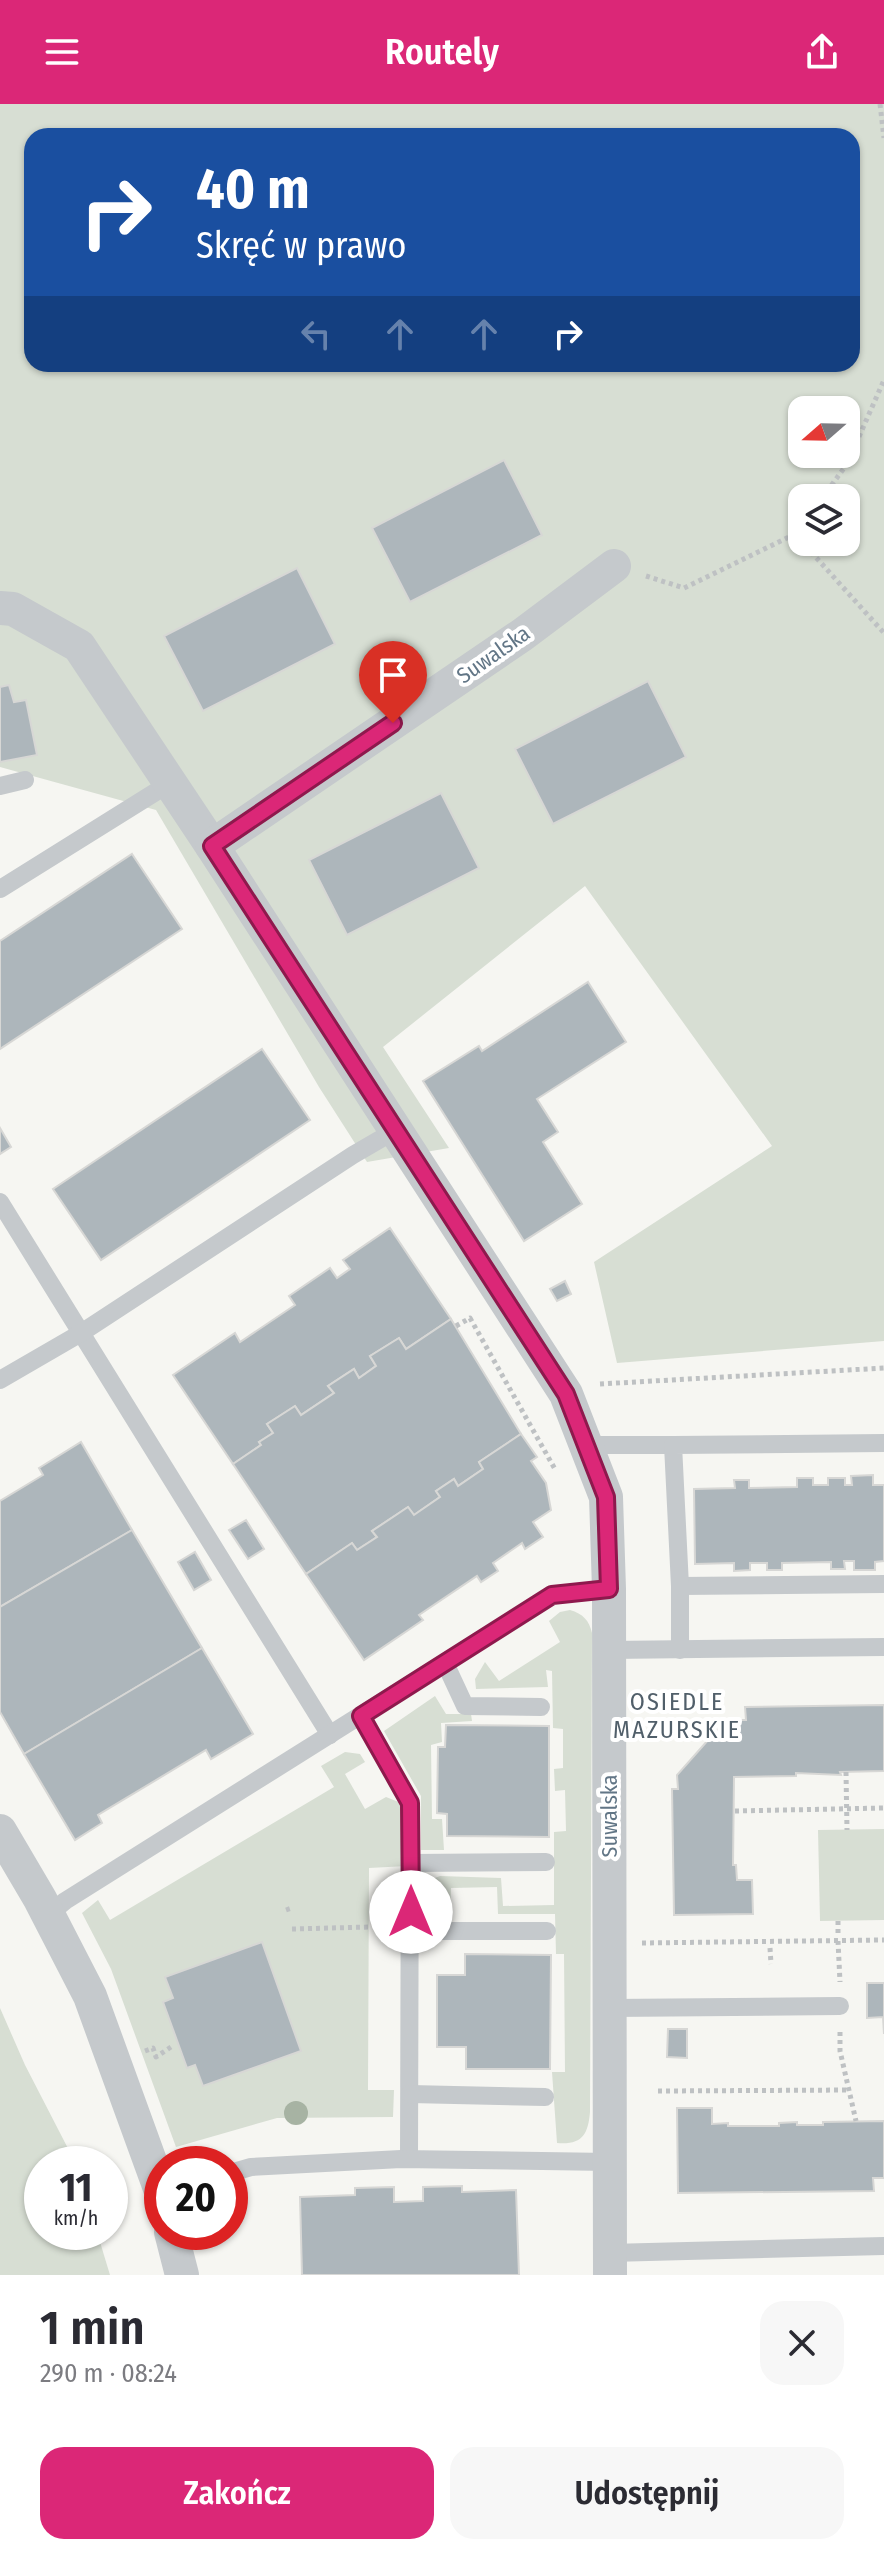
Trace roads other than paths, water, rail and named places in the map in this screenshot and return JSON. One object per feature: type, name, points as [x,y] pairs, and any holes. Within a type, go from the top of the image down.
[{"type":"street","name":"Suwalska","points":[[212,846],[522,635],[614,566]]},
{"type":"street","name":"Suwalska","points":[[0,608],[13,609],[79,646],[566,1394],[606,1497],[609,1589],[610,2264]]},
{"type":"street","points":[[0,1831],[90,1996],[145,2146]]},
{"type":"street","points":[[176,2250],[182,2275]]},
{"type":"lane","points":[[0,786],[25,780]]},
{"type":"lane","points":[[0,889],[170,783]]},
{"type":"lane","points":[[0,1380],[81,1333],[396,1130]]},
{"type":"lane","points":[[0,1202],[330,1735]]},
{"type":"lane","points":[[586,1445],[884,1443]]},
{"type":"lane","points":[[673,1445],[680,1650]]},
{"type":"lane","points":[[680,1586],[884,1584]]},
{"type":"lane","points":[[48,1915],[65,1901],[552,1595],[609,1589]]},
{"type":"lane","points":[[609,1650],[884,1647]]},
{"type":"lane","points":[[445,1663],[465,1706],[541,1707]]},
{"type":"lane","points":[[361,1716],[410,1803],[409,2159]]},
{"type":"lane","points":[[411,1863],[546,1862]]},
{"type":"lane","points":[[411,1931],[547,1931]]},
{"type":"lane","points":[[610,2008],[840,2006]]},
{"type":"lane","points":[[410,2094],[545,2097]]},
{"type":"lane","points":[[248,2168],[409,2159],[610,2162]]},
{"type":"lane","points":[[610,2264],[884,2246]]},
{"type":"district","name":"OSIEDLE MAZURSKIE","points":[[677,1716]]}]
